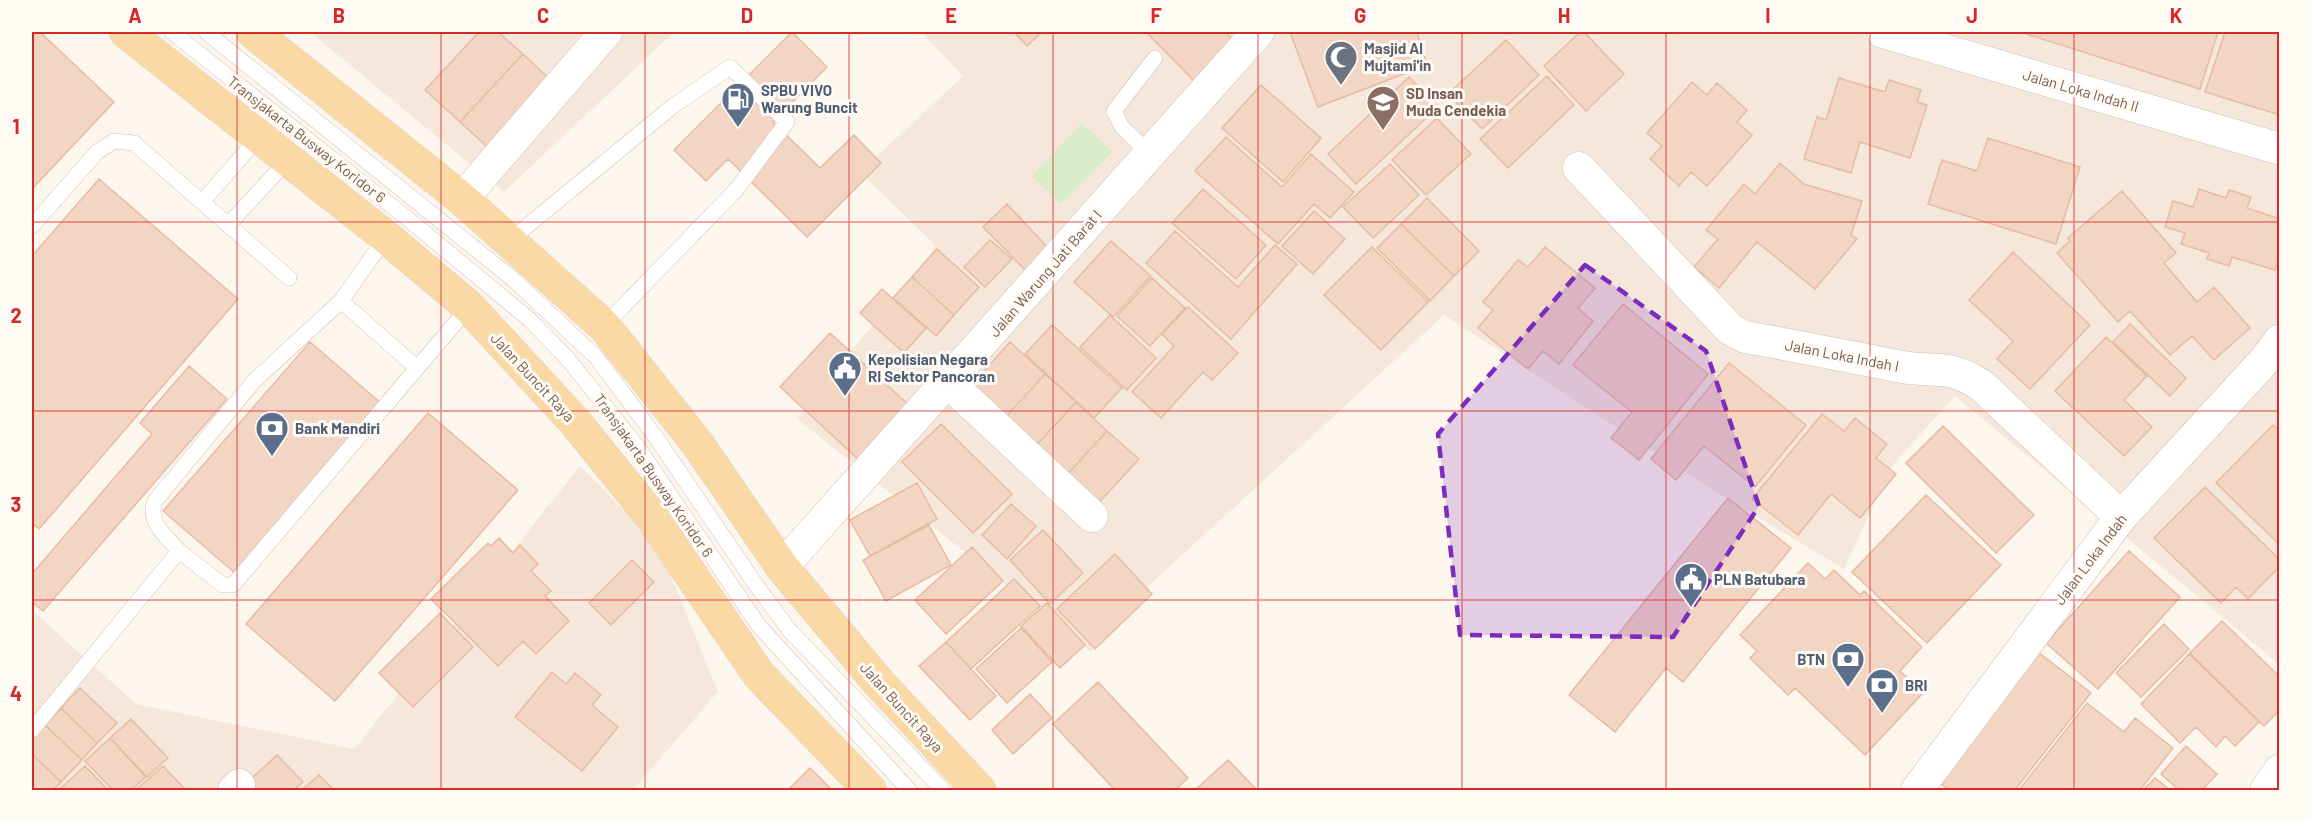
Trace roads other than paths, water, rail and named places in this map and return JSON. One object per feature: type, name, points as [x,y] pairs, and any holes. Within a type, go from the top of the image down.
[{"type":"main road","name":"Jalan Buncit Raya","points":[[126,32],[386,237],[469,308],[575,422],[651,516],[759,675],[870,790]]},
{"type":"main road","name":"Jalan Buncit Raya","points":[[253,32],[510,240],[604,326],[697,443],[782,567],[879,683],[980,790]]},
{"type":"street","points":[[462,200],[606,32]]},
{"type":"street","name":"Jalan Warung Jati Barat I","points":[[782,567],[1258,32]]},
{"type":"street","name":"Jalan Loka Indah II","points":[[1883,32],[2280,149]]},
{"type":"street","name":"Jalan Loka Indah I","points":[[1579,168],[1730,329],[1744,337],[1907,368],[1941,368],[1964,375],[1981,385],[2121,518]]},
{"type":"street","name":"Jalan Loka Indah","points":[[1917,790],[2121,518],[2280,340]]},
{"type":"street","points":[[948,382],[1092,516]]},
{"type":"street","points":[[2266,790],[2280,770]]},
{"type":"lane","name":"Transjakarta Busway Koridor 6","points":[[172,32],[408,219],[529,319],[568,358],[639,449],[759,626],[909,790]]},
{"type":"lane","name":"Transjakarta Busway Koridor 6","points":[[206,32],[514,280],[596,357],[655,436],[790,631],[943,790]]},
{"type":"lane","points":[[1150,154],[1122,127],[1114,111],[1155,58]]},
{"type":"lane","points":[[510,240],[673,106],[730,67],[787,122],[736,190],[604,326]]},
{"type":"lane","points":[[202,202],[258,138]]},
{"type":"lane","points":[[32,226],[97,152],[114,141],[134,142],[289,278]]},
{"type":"lane","points":[[228,225],[287,161]]},
{"type":"lane","points":[[386,237],[341,301],[254,381],[155,501],[151,512],[155,523],[179,551],[223,585],[233,585],[469,308]]},
{"type":"lane","points":[[341,301],[417,368]]},
{"type":"lane","points":[[32,730],[179,551]]},
{"type":"place","name":"Masjid Al Mujtami'in","points":[[1341,86]]},
{"type":"place","name":"SPBU VIVO Warung Buncit","points":[[738,128]]},
{"type":"place","name":"SD Insan Muda Cendekia","points":[[1383,131]]},
{"type":"place","name":"Kepolisian Negara RI Sektor Pancoran","points":[[845,397]]},
{"type":"place","name":"Bank Mandiri","points":[[272,457]]},
{"type":"place","name":"PLN Batubara","points":[[1691,608]]},
{"type":"place","name":"BTN","points":[[1848,688]]},
{"type":"place","name":"BRI","points":[[1882,714]]}]
